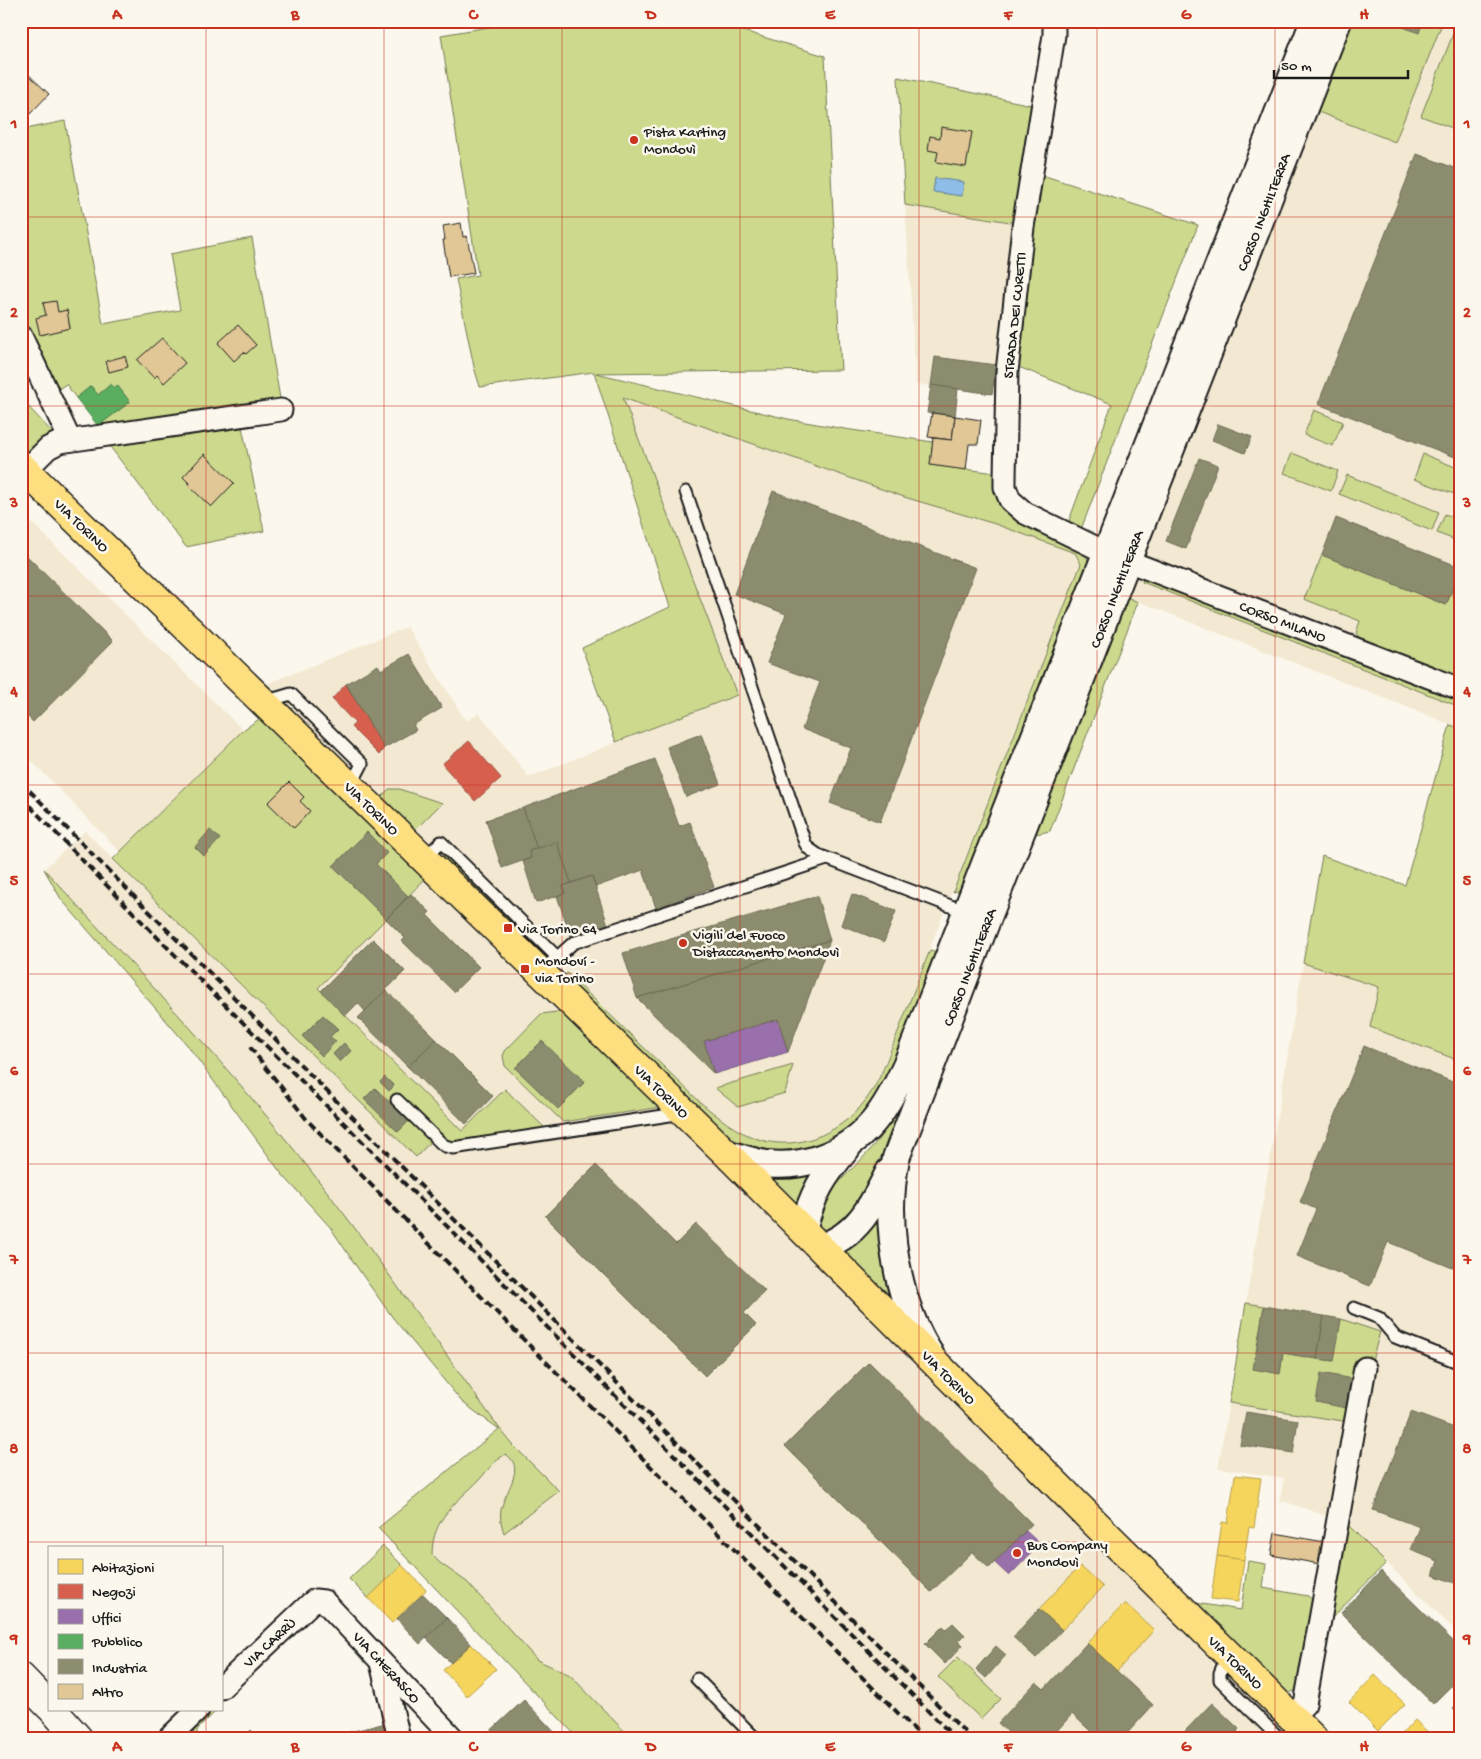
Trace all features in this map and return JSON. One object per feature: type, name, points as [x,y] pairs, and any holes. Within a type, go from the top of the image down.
[{"type":"main road","name":"VIA TORINO","points":[[24,468],[424,859],[549,965],[684,1113],[1228,1654],[1286,1727],[1313,1738]]},
{"type":"main road","points":[[21,1677],[48,1705]]},
{"type":"main road","points":[[55,1712],[78,1738]]},
{"type":"street","name":"STRADA DEI CURETTI","points":[[1054,21],[1054,35],[1023,227],[1007,372],[1004,478],[1010,500],[1025,513],[1117,557]]},
{"type":"street","name":"CORSO INGHILTERRA","points":[[1181,393],[1314,21]]},
{"type":"street","name":"CORSO INGHILTERRA","points":[[850,1143],[815,1192],[811,1239],[839,1240],[857,1226],[875,1199],[896,1158],[976,916],[1181,393],[1338,21]]},
{"type":"street","points":[[21,336],[70,440]]},
{"type":"street","name":"VIA TORINO","points":[[24,468],[53,445],[70,440],[281,410]]},
{"type":"street","name":"CORSO MILANO","points":[[1117,557],[1460,690]]},
{"type":"street","name":"CORSO INGHILTERRA","points":[[726,1153],[766,1164],[797,1164],[830,1154],[866,1131],[877,1118],[896,1087],[976,916]]},
{"type":"street","name":"CORSO INGHILTERRA","points":[[896,1158],[891,1209],[902,1288],[918,1331],[937,1365]]},
{"type":"street","points":[[1286,1727],[1305,1704],[1365,1368]]},
{"type":"street","name":"VIA CHERASCO","points":[[320,1600],[328,1603],[453,1738]]},
{"type":"street","name":"VIA CARRÙ","points":[[222,1687],[311,1603],[320,1600]]},
{"type":"street","points":[[381,1661],[399,1738]]},
{"type":"street","points":[[169,1738],[196,1712]]},
{"type":"lane","name":"CORSO INGHILTERRA","points":[[686,492],[802,838],[808,848],[827,858],[976,916]]},
{"type":"lane","points":[[549,965],[573,943],[827,858]]},
{"type":"lane","points":[[397,1100],[441,1143],[453,1148],[684,1113]]},
{"type":"lane","points":[[1354,1308],[1379,1318],[1395,1337],[1460,1363]]},
{"type":"lane","points":[[697,1679],[755,1738]]},
{"type":"shaded area","points":[[1348,21],[1460,21],[1460,728],[1122,595]]},
{"type":"shaded area","points":[[905,205],[1016,223],[1000,394],[916,384]]},
{"type":"shaded area","points":[[623,397],[904,497],[995,524],[1075,553],[1081,564],[880,1075],[872,1092],[851,1117],[839,1126],[810,1140],[791,1143],[758,1139],[742,1132],[714,1114],[444,855],[440,859],[264,685],[407,627],[466,721],[479,713],[529,777],[737,695]]},
{"type":"shaded area","points":[[21,512],[243,730],[120,852],[21,750]]},
{"type":"shaded area","points":[[85,831],[281,1024],[428,876],[1298,1738],[578,1738],[378,1528],[499,1429],[356,1231],[270,1120],[222,1063],[44,869]]},
{"type":"shaded area","points":[[1303,963],[1379,987],[1370,1027],[1460,1061],[1460,1635],[1346,1523],[1280,1500],[1284,1478],[1218,1468]]},
{"type":"green space","name":"Pista Karting Mondovì","points":[[525,21],[711,21],[825,56],[841,370],[596,373],[788,419],[933,442],[930,465],[997,473],[1000,489],[1085,553],[1089,564],[964,887],[959,891],[953,892],[1081,564],[1075,553],[995,524],[904,497],[623,398],[737,695],[616,742],[582,648],[670,607],[594,372],[480,387],[474,367],[456,279],[478,275],[441,35]]},
{"type":"green space","points":[[1348,21],[1443,21],[1395,142],[1313,110]]},
{"type":"green space","points":[[1458,21],[1460,21],[1460,131],[1421,116]]},
{"type":"green space","points":[[898,77],[1036,106],[1016,223],[905,205]]},
{"type":"green space","points":[[65,121],[103,324],[180,310],[170,254],[252,238],[281,404],[98,426],[130,402],[117,385],[114,388],[111,384],[98,395],[91,386],[76,398],[66,384],[53,393],[25,333],[25,292],[21,259],[21,130]]},
{"type":"green space","points":[[1039,174],[1198,225],[1080,532],[1067,526],[1112,404],[1016,366]]},
{"type":"green space","points":[[21,401],[53,433],[30,456],[21,447]]},
{"type":"green space","points":[[1314,410],[1343,422],[1333,446],[1304,435]]},
{"type":"green space","points":[[241,422],[264,531],[186,547],[105,440]]},
{"type":"green space","points":[[1292,453],[1338,471],[1331,491],[1284,473]]},
{"type":"green space","points":[[1423,454],[1460,469],[1460,480],[1454,494],[1414,479]]},
{"type":"green space","points":[[1347,475],[1439,512],[1432,531],[1339,494]]},
{"type":"green space","points":[[1445,514],[1460,520],[1460,542],[1437,533]]},
{"type":"green space","points":[[1322,555],[1446,605],[1460,571],[1460,678],[1360,639],[1356,633],[1360,621],[1304,599]]},
{"type":"green space","points":[[1145,575],[1460,699],[1460,707],[1142,582]]},
{"type":"green space","points":[[1122,595],[1138,602],[1050,831],[1030,835]]},
{"type":"green space","points":[[265,715],[428,876],[318,988],[462,1131],[505,1089],[545,1128],[455,1143],[450,1142],[439,1133],[416,1157],[113,859],[243,730]]},
{"type":"green space","points":[[1450,725],[1460,728],[1460,1061],[1370,1027],[1379,987],[1303,963],[1322,856],[1405,885]]},
{"type":"green space","points":[[389,789],[399,789],[442,803],[413,832],[379,799]]},
{"type":"green space","points":[[444,855],[545,951],[540,956],[440,860]]},
{"type":"green space","points":[[44,869],[187,1024],[300,1156],[359,1233],[500,1429],[513,1445],[559,1491],[504,1533],[501,1509],[515,1471],[511,1459],[505,1454],[447,1512],[436,1530],[432,1555],[467,1582],[537,1660],[570,1675],[631,1738],[578,1738],[378,1528],[499,1429],[462,1402],[393,1318],[330,1227],[281,1173],[188,1046],[61,899]]},
{"type":"green space","points":[[930,950],[938,952],[909,1027],[893,1064],[866,1114],[848,1131],[836,1138],[810,1148],[788,1152],[756,1149],[726,1136],[561,978],[567,973],[700,1102],[720,1118],[742,1132],[758,1139],[774,1143],[790,1143],[806,1140],[836,1128],[860,1107],[870,1094],[884,1068]]},
{"type":"green space","points":[[955,964],[908,1094],[875,1169],[850,1212],[837,1225],[830,1229],[824,1229],[820,1226],[818,1220],[823,1205],[834,1188],[881,1136],[891,1120]]},
{"type":"green space","points":[[564,1011],[662,1107],[563,1122],[505,1066],[503,1056],[505,1051],[541,1014]]},
{"type":"green space","points":[[793,1065],[785,1093],[738,1107],[715,1088]]},
{"type":"green space","points":[[813,1171],[803,1187],[797,1205],[764,1173]]},
{"type":"green space","points":[[879,1214],[880,1249],[889,1300],[843,1253],[864,1236]]},
{"type":"green space","points":[[1246,1303],[1264,1306],[1254,1369],[1280,1373],[1283,1353],[1333,1361],[1341,1319],[1380,1332],[1371,1364],[1349,1422],[1229,1403]]},
{"type":"green space","points":[[1346,1523],[1386,1563],[1328,1622]]},
{"type":"green space","points":[[383,1546],[402,1565],[368,1598],[349,1579]]},
{"type":"green space","points":[[1248,1561],[1266,1564],[1263,1588],[1308,1596],[1318,1605],[1304,1687],[1287,1694],[1195,1603],[1241,1610]]},
{"type":"green space","points":[[958,1657],[1001,1699],[981,1719],[938,1677]]},
{"type":"green space","points":[[204,1712],[215,1712],[197,1730],[197,1738],[180,1738]]},
{"type":"water","points":[[935,178],[964,182],[962,196],[933,192]]},
{"type":"building: Abitazioni","points":[[1235,1475],[1261,1478],[1254,1528],[1249,1527],[1244,1560],[1217,1556],[1222,1522],[1228,1523]]},
{"type":"building: Abitazioni","points":[[1217,1556],[1244,1560],[1238,1602],[1211,1599]]},
{"type":"building: Abitazioni","points":[[402,1565],[426,1590],[392,1623],[368,1598]]},
{"type":"building: Abitazioni","points":[[1080,1566],[1103,1587],[1062,1630],[1039,1609]]},
{"type":"building: Abitazioni","points":[[1125,1603],[1154,1630],[1117,1671],[1087,1643]]},
{"type":"building: Abitazioni","points":[[471,1644],[496,1669],[467,1696],[443,1670]]},
{"type":"building: Abitazioni","points":[[1375,1675],[1405,1704],[1378,1731],[1349,1702]]},
{"type":"building: Abitazioni","points":[[1415,1720],[1434,1738],[1398,1738]]},
{"type":"building: Negozi","points":[[346,684],[384,748],[379,755],[351,727],[355,723],[332,699]]},
{"type":"building: Negozi","points":[[469,741],[501,778],[475,801],[442,764]]},
{"type":"building: Uffici","points":[[778,1019],[788,1052],[714,1074],[704,1041]]},
{"type":"building: Uffici","name":"Bus Company Mondovì","points":[[1026,1531],[1040,1544],[1009,1576],[994,1562]]},
{"type":"building: Pubblico","points":[[111,384],[114,388],[117,385],[130,402],[98,426],[76,398],[91,386],[98,395]]},
{"type":"building: Industria","points":[[1406,21],[1423,21],[1419,33],[1403,27]]},
{"type":"building: Industria","points":[[1417,154],[1460,170],[1460,459],[1318,404]]},
{"type":"building: Industria","points":[[935,357],[996,365],[992,394],[931,385]]},
{"type":"building: Industria","points":[[931,385],[958,389],[955,416],[927,413]]},
{"type":"building: Industria","points":[[1218,424],[1252,437],[1245,453],[1212,440]]},
{"type":"building: Industria","points":[[1199,458],[1218,465],[1186,549],[1166,541]]},
{"type":"building: Industria","points":[[773,491],[976,568],[880,822],[830,803],[851,748],[802,729],[820,682],[767,663],[786,614],[734,594]]},
{"type":"building: Industria","points":[[1336,518],[1460,567],[1446,605],[1322,555]]},
{"type":"building: Industria","points":[[21,550],[113,641],[33,722],[21,710]]},
{"type":"building: Industria","points":[[409,654],[442,708],[413,725],[416,730],[384,748],[346,684],[378,665],[381,670]]},
{"type":"building: Industria","points":[[701,734],[720,784],[686,797],[667,747]]},
{"type":"building: Industria","points":[[655,759],[679,826],[690,822],[714,887],[656,908],[643,870],[595,887],[592,876],[571,883],[557,842],[537,849],[523,808]]},
{"type":"building: Industria","points":[[523,808],[537,849],[529,851],[531,858],[502,868],[486,820]]},
{"type":"building: Industria","points":[[210,830],[220,839],[204,856],[195,847]]},
{"type":"building: Industria","points":[[367,832],[387,853],[376,864],[408,896],[386,919],[333,866]]},
{"type":"building: Industria","points":[[557,842],[571,883],[563,886],[565,893],[536,903],[523,861],[531,858],[529,851]]},
{"type":"building: Industria","points":[[592,876],[608,925],[571,937],[557,896],[565,893],[563,886]]},
{"type":"building: Industria","points":[[411,894],[430,912],[427,915],[479,967],[454,992],[402,941],[405,938],[386,919]]},
{"type":"building: Industria","points":[[852,894],[896,911],[884,942],[841,925]]},
{"type":"building: Industria","points":[[817,896],[830,940],[637,998],[623,953]]},
{"type":"building: Industria","points":[[373,939],[405,971],[365,1011],[358,1003],[345,1016],[321,991]]},
{"type":"building: Industria","points":[[830,940],[788,1052],[778,1019],[704,1041],[714,1074],[637,998]]},
{"type":"building: Industria","points":[[386,990],[436,1039],[408,1067],[358,1018]]},
{"type":"building: Industria","points":[[323,1015],[338,1029],[330,1037],[336,1041],[322,1056],[302,1036]]},
{"type":"building: Industria","points":[[436,1039],[493,1096],[466,1124],[408,1067]]},
{"type":"building: Industria","points":[[542,1041],[585,1082],[558,1109],[515,1068]]},
{"type":"building: Industria","points":[[344,1043],[351,1051],[340,1062],[333,1054]]},
{"type":"building: Industria","points":[[1364,1046],[1460,1085],[1460,1271],[1388,1242],[1370,1286],[1297,1256],[1316,1209],[1300,1202]]},
{"type":"building: Industria","points":[[385,1077],[394,1086],[389,1091],[380,1082]]},
{"type":"building: Industria","points":[[375,1088],[409,1121],[398,1132],[364,1099]]},
{"type":"building: Industria","points":[[596,1165],[676,1244],[696,1224],[765,1291],[744,1313],[756,1325],[705,1376],[545,1216]]},
{"type":"building: Industria","points":[[1264,1306],[1324,1316],[1317,1359],[1283,1353],[1280,1374],[1253,1369]]},
{"type":"building: Industria","points":[[1324,1316],[1341,1319],[1334,1361],[1317,1359]]},
{"type":"building: Industria","points":[[869,1362],[1032,1524],[989,1568],[972,1552],[931,1592],[785,1446]]},
{"type":"building: Industria","points":[[1321,1373],[1352,1379],[1346,1408],[1316,1402]]},
{"type":"building: Industria","points":[[1246,1412],[1298,1420],[1293,1453],[1240,1445]]},
{"type":"building: Industria","points":[[1411,1412],[1460,1430],[1460,1585],[1433,1575],[1438,1561],[1411,1550],[1420,1527],[1373,1510]]},
{"type":"building: Industria","points":[[1381,1571],[1460,1648],[1460,1677],[1433,1704],[1341,1613]]},
{"type":"building: Industria","points":[[423,1594],[447,1618],[420,1644],[397,1619]]},
{"type":"building: Industria","points":[[1039,1609],[1062,1630],[1036,1658],[1013,1637]]},
{"type":"building: Industria","points":[[447,1618],[471,1644],[451,1663],[426,1638]]},
{"type":"building: Industria","points":[[953,1623],[965,1635],[959,1641],[963,1645],[945,1664],[925,1644],[943,1626],[946,1629]]},
{"type":"building: Industria","points":[[1087,1643],[1153,1705],[1123,1738],[1098,1738],[1072,1714],[1055,1733],[1060,1738],[1007,1738],[1006,1736],[1009,1733],[998,1723],[1036,1682],[1044,1689]]},
{"type":"building: Industria","points":[[996,1646],[1006,1655],[986,1678],[976,1669]]},
{"type":"building: Industria","points":[[524,1700],[560,1738],[486,1738],[485,1736]]},
{"type":"building: Industria","points":[[1212,1703],[1239,1729],[1237,1731],[1243,1738],[1192,1738],[1185,1731]]},
{"type":"building: Industria","points":[[1460,1703],[1460,1716],[1453,1709]]},
{"type":"building: Industria","points":[[386,1723],[389,1738],[335,1738],[334,1736]]},
{"type":"building: Industria","points":[[251,1730],[258,1738],[243,1738]]},
{"type":"building: Altro","points":[[26,72],[49,94],[30,114],[21,106],[21,77]]},
{"type":"building: Altro","points":[[941,127],[972,132],[966,167],[936,162],[938,152],[928,150],[930,136],[940,138]]},
{"type":"building: Altro","points":[[461,223],[463,237],[467,236],[474,273],[449,277],[443,240],[445,240],[443,226]]},
{"type":"building: Altro","points":[[56,301],[58,312],[67,310],[70,328],[40,335],[36,318],[46,315],[43,303]]},
{"type":"building: Altro","points":[[238,325],[256,345],[234,361],[218,343]]},
{"type":"building: Altro","points":[[162,338],[185,363],[164,383],[157,375],[154,378],[137,360]]},
{"type":"building: Altro","points":[[125,356],[128,367],[109,372],[106,361]]},
{"type":"building: Altro","points":[[932,413],[955,416],[952,440],[928,437]]},
{"type":"building: Altro","points":[[955,416],[981,420],[978,444],[969,444],[966,470],[930,465],[933,438],[952,440]]},
{"type":"building: Altro","points":[[204,454],[234,483],[211,507],[188,485],[190,484],[183,477]]},
{"type":"building: Altro","points":[[289,782],[304,797],[300,801],[310,811],[294,828],[268,803]]},
{"type":"building: Altro","points":[[1275,1533],[1329,1543],[1325,1565],[1271,1555]]},
{"type":"railway","points":[[21,782],[971,1738]]},
{"type":"railway","points":[[21,797],[154,934],[955,1738]]},
{"type":"railway","points":[[250,1047],[307,1120],[526,1342],[923,1738]]},
{"type":"place","name":"Pista Karting Mondovì","points":[[634,140]]},
{"type":"place","name":"Via Torino 64","points":[[508,928]]},
{"type":"place","name":"Vigili del Fuoco Distaccamento Mondovì","points":[[683,943]]},
{"type":"place","name":"Mondoví - via Torino","points":[[525,969]]},
{"type":"place","name":"Bus Company Mondovì","points":[[1017,1553]]}]
